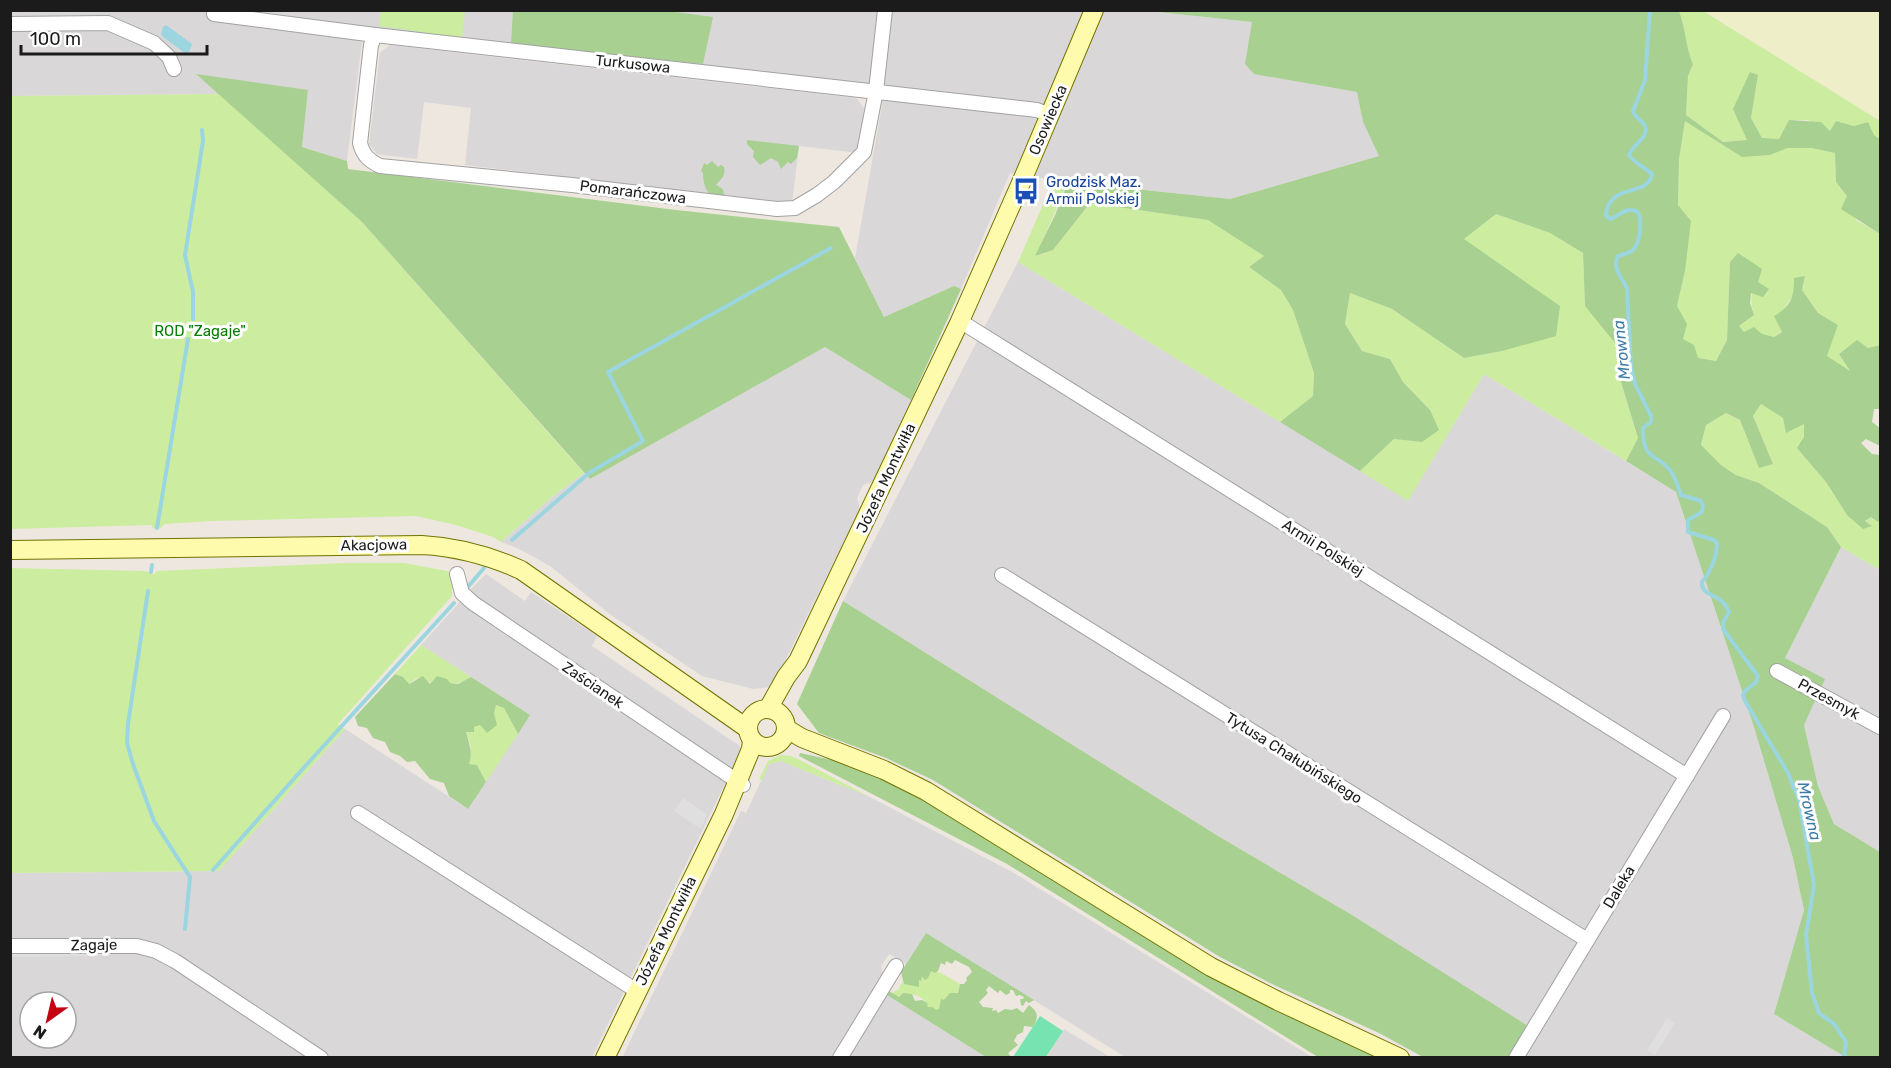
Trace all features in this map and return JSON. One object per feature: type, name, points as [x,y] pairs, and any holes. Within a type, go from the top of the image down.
[{"type":"street","name":"Pomarańczowa","points":[[375,35],[371,45],[360,143],[370,161],[380,165],[777,209],[795,208],[834,182],[864,152],[876,91],[885,10]]},
{"type":"street","name":"Osowiecka","points":[[972,294],[1094,10]]},
{"type":"street","name":"Turkusowa","points":[[214,14],[375,35],[1037,110],[1050,115]]},
{"type":"street","points":[[10,24],[108,23],[154,43],[169,57],[174,69]]},
{"type":"street","name":"Józefa Montwiłła","points":[[605,1058],[728,805],[740,783],[761,754],[767,729],[798,661],[972,294]]},
{"type":"street","name":"Armii Polskiej","points":[[960,321],[1687,776]]},
{"type":"street","name":"Akacjowa","points":[[10,550],[422,545],[470,550],[491,556],[521,570],[719,710],[741,722],[884,770],[926,791],[1211,967],[1400,1058]]},
{"type":"street","name":"Zaścianek","points":[[457,574],[462,593],[473,603],[740,783]]},
{"type":"street","name":"Tytusa Chałubińskiego","points":[[1002,576],[1587,940]]},
{"type":"street","name":"Przesmyk","points":[[1777,671],[1881,727]]},
{"type":"street","name":"Daleka","points":[[1516,1058],[1724,716]]},
{"type":"street","points":[[358,813],[637,991]]},
{"type":"street","name":"Zagaje","points":[[10,946],[137,946],[156,951],[175,961],[321,1058]]},
{"type":"street","points":[[840,1058],[896,966]]},
{"type":"shaded area","points":[[10,11],[1149,11],[1252,22],[1254,74],[1357,92],[1363,122],[1379,156],[1230,199],[1068,182],[1010,173],[961,289],[954,286],[884,317],[855,258],[885,88],[364,26],[347,161],[302,147],[308,91],[197,75],[220,94],[11,96]]},
{"type":"shaded area","points":[[390,45],[856,98],[864,108],[859,153],[799,146],[792,203],[465,165],[471,108],[424,102],[417,159],[377,154],[369,144],[380,53]]},
{"type":"shaded area","points":[[1018,262],[1408,500],[1484,374],[1676,492],[1754,727],[1793,858],[1804,910],[1774,1014],[1842,1055],[1841,1057],[1517,1057],[1527,1026],[1352,915],[1218,836],[843,601]]},
{"type":"shaded area","points":[[825,347],[911,400],[873,482],[863,485],[857,498],[860,509],[772,687],[753,689],[702,676],[611,615],[550,566],[501,542],[552,497],[584,473],[590,479]]},
{"type":"shaded area","points":[[1841,547],[1880,570],[1880,852],[1834,824],[1818,786],[1804,725],[1817,695],[1785,658]]},
{"type":"shaded area","points":[[486,574],[525,601],[531,592],[597,636],[592,646],[740,746],[741,751],[731,772],[467,593]]},
{"type":"shaded area","points":[[460,602],[726,782],[592,1057],[11,1057],[10,873],[219,871],[345,729],[468,809],[530,715],[421,645]]},
{"type":"shaded area","points":[[781,761],[870,797],[1014,873],[1312,1057],[1125,1057],[926,933],[906,964],[889,954],[881,966],[883,974],[832,1057],[622,1058],[741,811],[746,813],[769,764]]},
{"type":"shaded area","points":[[683,798],[707,814],[701,829],[674,811]]},
{"type":"shaded area","points":[[109,951],[105,956],[11,957],[10,952]]},
{"type":"shaded area","points":[[887,995],[943,1030],[986,1057],[849,1057]]},
{"type":"shaded area","points":[[1667,1018],[1675,1023],[1655,1055],[1647,1050]]},
{"type":"shaded area","points":[[1064,1029],[1110,1057],[1046,1058]]},
{"type":"green space","points":[[660,10],[713,17],[703,64],[511,44],[513,11]]},
{"type":"green space","points":[[381,11],[465,11],[462,38],[379,26]]},
{"type":"green space","points":[[1149,11],[1679,11],[1693,64],[1688,76],[1686,115],[1723,142],[1747,140],[1733,109],[1750,72],[1758,75],[1751,118],[1762,138],[1779,139],[1789,120],[1821,122],[1830,131],[1836,121],[1854,126],[1868,122],[1874,135],[1880,139],[1880,234],[1841,209],[1847,196],[1836,182],[1835,153],[1812,148],[1787,148],[1770,155],[1742,157],[1685,121],[1679,159],[1678,205],[1691,221],[1685,271],[1677,306],[1687,324],[1683,339],[1694,345],[1698,358],[1716,361],[1727,340],[1730,262],[1738,253],[1762,269],[1758,282],[1769,289],[1763,297],[1751,293],[1750,303],[1754,315],[1739,326],[1744,332],[1754,327],[1762,334],[1774,337],[1782,332],[1774,316],[1791,300],[1794,278],[1805,276],[1802,290],[1818,313],[1838,325],[1827,356],[1850,371],[1839,354],[1857,340],[1868,348],[1880,345],[1880,409],[1874,409],[1872,422],[1880,428],[1880,446],[1866,439],[1861,443],[1872,454],[1880,455],[1880,520],[1878,522],[1871,517],[1865,521],[1872,526],[1863,529],[1847,515],[1826,482],[1797,448],[1804,437],[1804,424],[1786,433],[1783,418],[1761,404],[1753,416],[1773,464],[1759,468],[1740,420],[1726,413],[1706,425],[1701,445],[1721,465],[1736,475],[1759,483],[1827,527],[1841,547],[1785,658],[1825,679],[1804,725],[1818,786],[1834,824],[1880,852],[1880,1057],[1841,1057],[1842,1055],[1774,1014],[1804,910],[1793,858],[1754,727],[1676,492],[1626,461],[1638,438],[1621,382],[1623,344],[1615,343],[1585,306],[1583,253],[1550,233],[1496,214],[1464,239],[1560,306],[1556,336],[1502,351],[1464,358],[1392,309],[1350,293],[1345,324],[1362,351],[1390,359],[1403,382],[1430,410],[1439,430],[1422,442],[1394,439],[1360,471],[1280,422],[1313,396],[1314,373],[1293,310],[1281,290],[1249,267],[1264,256],[1208,220],[1090,203],[1053,250],[1035,256],[1068,182],[1230,199],[1379,156],[1363,122],[1357,92],[1254,74],[1245,64],[1252,22]]},
{"type":"green space","points":[[1679,11],[1703,11],[1880,121],[1880,139],[1874,135],[1868,122],[1854,126],[1836,121],[1830,131],[1808,120],[1790,120],[1779,139],[1762,138],[1751,118],[1758,76],[1750,72],[1747,140],[1723,142],[1686,115],[1688,76],[1693,64]]},
{"type":"green space","points":[[1703,11],[1880,11],[1880,121]]},
{"type":"green space","points":[[196,74],[308,90],[302,147],[347,161],[348,169],[676,210],[839,227],[884,317],[954,286],[961,289],[911,400],[825,347],[590,479],[362,222]]},
{"type":"green space","name":"ROD \"Zagaje\"","points":[[220,94],[362,222],[584,473],[552,497],[501,542],[493,537],[456,525],[416,516],[211,521],[165,524],[159,529],[154,529],[151,525],[11,529],[10,96]]},
{"type":"green space","points":[[1685,120],[1742,157],[1770,155],[1786,148],[1812,148],[1835,153],[1836,182],[1847,196],[1856,220],[1880,234],[1880,345],[1868,348],[1857,341],[1839,354],[1851,373],[1827,356],[1837,325],[1818,313],[1802,290],[1805,276],[1783,311],[1782,331],[1774,337],[1744,333],[1739,326],[1754,315],[1751,298],[1758,282],[1730,262],[1727,340],[1716,361],[1697,358],[1683,339],[1677,306],[1685,271],[1678,205],[1679,159]]},
{"type":"green space","points":[[747,140],[799,146],[797,158],[791,164],[788,162],[781,169],[778,162],[771,158],[760,165],[753,157],[754,151],[747,144]]},
{"type":"green space","points":[[712,161],[718,167],[721,165],[724,167],[724,175],[716,185],[723,191],[724,195],[720,199],[712,196],[707,190],[701,171],[704,163],[707,165]]},
{"type":"green space","points":[[1055,177],[1068,182],[1036,256],[1053,250],[1090,203],[1208,220],[1265,256],[1249,267],[1281,290],[1293,310],[1314,373],[1313,396],[1280,422],[1018,262]]},
{"type":"green space","points":[[1496,214],[1550,233],[1583,253],[1585,306],[1623,344],[1621,382],[1638,438],[1626,461],[1484,374],[1408,501],[1360,471],[1394,439],[1422,442],[1430,410],[1403,382],[1390,359],[1362,351],[1345,324],[1350,293],[1392,309],[1464,358],[1502,351],[1559,306],[1463,239]]},
{"type":"green space","points":[[1761,404],[1783,418],[1804,423],[1804,437],[1798,448],[1826,482],[1847,515],[1871,525],[1865,521],[1871,517],[1878,522],[1880,520],[1880,570],[1841,547],[1827,527],[1759,483],[1736,475],[1721,465],[1701,446],[1706,425],[1725,413],[1740,420],[1759,467],[1773,464],[1753,416]]},
{"type":"green space","points":[[345,563],[404,563],[447,571],[452,573],[452,596],[338,724],[345,729],[219,871],[11,873],[11,568],[145,571],[154,574],[158,571]]},
{"type":"green space","points":[[843,601],[1218,836],[1352,915],[1528,1026],[1509,1057],[1423,1057],[1379,1033],[1272,984],[1220,957],[933,780],[886,758],[819,733],[797,704]]},
{"type":"green space","points":[[421,645],[471,677],[451,684],[417,678],[408,684],[403,677],[395,674]]},
{"type":"green space","points":[[395,674],[403,677],[409,684],[423,676],[430,684],[437,676],[447,679],[450,683],[458,684],[471,677],[530,715],[518,734],[504,708],[496,705],[494,713],[497,725],[487,733],[480,725],[474,727],[474,732],[466,732],[471,752],[469,764],[477,765],[486,782],[468,809],[449,796],[444,783],[430,779],[415,761],[407,762],[390,752],[385,742],[373,738],[367,728],[358,726],[355,717]]},
{"type":"green space","points":[[496,705],[504,708],[518,734],[486,782],[477,765],[469,764],[471,746],[466,731],[474,732],[474,727],[488,719]]},
{"type":"green space","points":[[800,753],[837,761],[890,779],[1388,1057],[1318,1057],[1007,864],[799,756]]},
{"type":"green space","points":[[781,755],[798,759],[870,797],[781,761],[769,764],[762,780],[759,779],[768,761]]},
{"type":"green space","points":[[926,933],[1034,1000],[1029,1003],[1026,1001],[1023,1006],[1020,999],[1024,997],[1016,996],[1013,990],[1006,995],[1000,990],[998,993],[989,986],[986,990],[988,993],[979,1002],[983,1007],[993,1008],[992,1011],[996,1010],[998,1013],[1005,1009],[1017,1008],[1023,1013],[1029,1005],[1036,1012],[1037,1017],[1033,1027],[1024,1026],[1023,1032],[1017,1035],[1014,1041],[1018,1045],[1008,1053],[1011,1057],[986,1057],[887,995],[889,991],[899,997],[903,993],[912,994],[915,1001],[922,1000],[927,1003],[928,1007],[936,1010],[939,1009],[941,999],[944,1000],[950,993],[958,993],[960,984],[964,984],[967,980],[966,978],[972,972],[969,967],[955,960],[952,964],[946,961],[945,965],[941,963],[938,971],[935,973],[931,971],[925,980],[922,977],[921,981],[919,980],[919,987],[904,984],[901,972]]},
{"type":"green space","points":[[931,971],[941,973],[960,984],[958,992],[939,1009],[935,1011],[928,1007],[924,1000],[915,995],[903,993],[899,997],[894,996],[893,992],[898,990],[903,981],[904,984],[918,982]]},
{"type":"green space","points":[[1040,1016],[1063,1031],[1046,1057],[1013,1057]]},
{"type":"water","points":[[166,25],[192,44],[189,52],[185,53],[163,37],[161,34]]},
{"type":"waterway","name":"Mrowna","points":[[1650,10],[1645,80],[1633,111],[1646,130],[1643,138],[1629,155],[1652,174],[1644,186],[1614,198],[1606,215],[1610,219],[1634,210],[1639,216],[1640,232],[1637,243],[1632,251],[1618,256],[1616,265],[1627,289],[1631,367],[1635,384],[1651,416],[1651,422],[1643,428],[1643,439],[1648,452],[1667,466],[1672,473],[1681,495],[1701,501],[1702,512],[1688,520],[1688,532],[1714,540],[1717,544],[1714,559],[1702,582],[1703,587],[1705,591],[1726,606],[1729,612],[1723,623],[1723,629],[1758,676],[1756,682],[1743,695],[1788,773],[1799,800],[1814,885],[1806,935],[1812,993],[1819,1013],[1834,1024],[1846,1042],[1844,1058]]},
{"type":"waterway","points":[[193,319],[193,292],[185,255],[203,141],[202,130]]},
{"type":"waterway","points":[[512,540],[589,473],[643,441],[608,372],[831,248]]},
{"type":"waterway","points":[[157,528],[188,339]]},
{"type":"waterway","points":[[151,572],[152,565]]},
{"type":"waterway","points":[[467,588],[484,568]]},
{"type":"waterway","points":[[148,591],[127,743],[154,821],[190,877],[185,929]]},
{"type":"waterway","points":[[213,870],[454,603]]},
{"type":"place","name":"Grodzisk Maz. Armii Polskiej","points":[[1026,191]]}]
